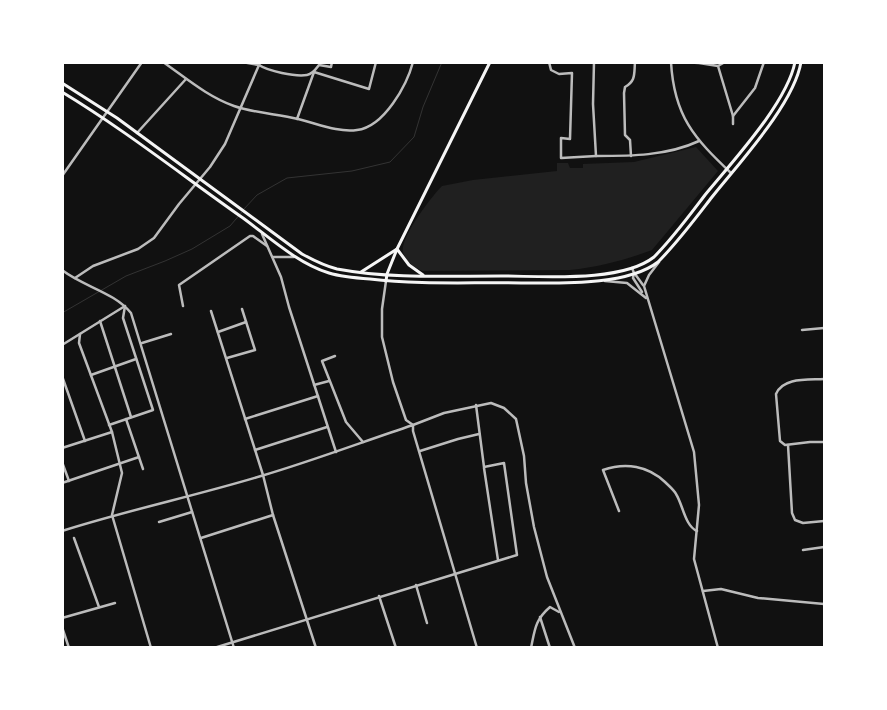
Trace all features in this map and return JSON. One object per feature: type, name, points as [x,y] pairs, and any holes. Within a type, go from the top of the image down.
[{"type":"main road","points":[[386,281],[386,275],[397,249],[490,62]]},
{"type":"main road","points":[[62,83],[108,112],[296,250],[314,260],[335,268],[360,273],[386,275],[589,275],[632,268],[648,262],[662,250],[772,110],[785,87],[795,62]]},
{"type":"main road","points":[[62,92],[104,119],[249,222],[262,234],[322,271],[331,274],[407,283],[590,282],[634,274],[652,267],[660,260],[777,114],[791,89],[801,62]]},
{"type":"main road","points":[[360,273],[397,249]]},
{"type":"main road","points":[[397,249],[416,272],[425,276]]},
{"type":"street","points":[[62,176],[104,119],[142,62]]},
{"type":"street","points":[[163,62],[211,96],[242,108],[334,128],[358,130],[381,117],[396,99],[408,79],[413,62]]},
{"type":"street","points":[[242,62],[260,64],[264,68],[282,73],[308,75],[314,72],[369,89],[376,62]]},
{"type":"street","points":[[297,119],[314,72],[319,65],[330,66],[332,62]]},
{"type":"street","points":[[549,62],[550,70],[559,74],[572,73],[570,139],[561,138],[561,158],[631,156],[685,148],[699,141]]},
{"type":"street","points":[[594,62],[596,156]]},
{"type":"street","points":[[631,156],[630,140],[625,135],[624,94],[625,87],[631,84],[634,79],[635,62]]},
{"type":"street","points":[[671,62],[672,83],[677,101],[687,123],[699,141],[731,173]]},
{"type":"street","points":[[681,62],[718,66],[725,62]]},
{"type":"street","points":[[733,116],[755,88],[764,62]]},
{"type":"street","points":[[75,278],[93,266],[146,244],[154,238],[210,167],[225,144],[260,64]]},
{"type":"street","points":[[718,66],[733,116],[733,124]]},
{"type":"street","points":[[137,133],[186,79]]},
{"type":"street","points":[[262,234],[281,277],[336,452]]},
{"type":"street","points":[[183,306],[178,286],[251,235],[268,247]]},
{"type":"street","points":[[273,257],[297,257]]},
{"type":"street","points":[[644,286],[649,275],[660,260]]},
{"type":"street","points":[[632,268],[633,278],[648,299]]},
{"type":"street","points":[[63,271],[89,287],[117,299],[131,313],[234,648]]},
{"type":"street","points":[[634,274],[644,286],[694,452],[699,505],[694,559],[718,648]]},
{"type":"street","points":[[386,281],[382,309],[382,337],[393,382],[406,420],[412,425],[477,648]]},
{"type":"street","points":[[590,282],[620,281],[627,283],[648,299]]},
{"type":"street","points":[[62,345],[125,306]]},
{"type":"street","points":[[109,424],[153,410],[123,318],[125,306]]},
{"type":"street","points":[[227,358],[254,351],[242,309]]},
{"type":"street","points":[[211,311],[316,648]]},
{"type":"street","points":[[100,321],[131,417]]},
{"type":"street","points":[[218,332],[246,322]]},
{"type":"street","points":[[802,330],[824,328]]},
{"type":"street","points":[[80,334],[79,343],[112,432],[120,463],[122,473],[112,515],[151,648]]},
{"type":"street","points":[[141,343],[171,334]]},
{"type":"street","points":[[335,356],[322,360],[346,422],[364,442]]},
{"type":"street","points":[[91,375],[136,358]]},
{"type":"street","points":[[62,376],[85,441]]},
{"type":"street","points":[[824,379],[786,383],[778,388],[776,394],[780,441],[784,445],[824,442]]},
{"type":"street","points":[[314,384],[330,381]]},
{"type":"street","points":[[245,419],[318,396]]},
{"type":"street","points":[[62,531],[112,515],[187,497],[263,475],[336,452],[444,413],[491,402],[504,408],[516,419],[524,456],[526,483],[534,527],[547,577],[575,648]]},
{"type":"street","points":[[476,405],[498,560]]},
{"type":"street","points":[[126,419],[143,468]]},
{"type":"street","points":[[255,450],[327,427]]},
{"type":"street","points":[[62,448],[112,432]]},
{"type":"street","points":[[420,451],[479,434]]},
{"type":"street","points":[[788,445],[792,513],[795,520],[803,523],[824,521]]},
{"type":"street","points":[[62,483],[139,457]]},
{"type":"street","points":[[62,462],[69,481]]},
{"type":"street","points":[[214,648],[456,572],[517,555],[504,463],[484,467]]},
{"type":"street","points":[[619,511],[604,470],[613,466],[641,467],[657,474],[676,493],[688,520],[697,532]]},
{"type":"street","points":[[160,522],[192,512]]},
{"type":"street","points":[[200,539],[274,515]]},
{"type":"street","points":[[74,538],[99,607]]},
{"type":"street","points":[[803,550],[824,547]]},
{"type":"street","points":[[416,585],[427,623]]},
{"type":"street","points":[[703,591],[721,589],[758,598],[824,604]]},
{"type":"street","points":[[379,596],[396,648]]},
{"type":"street","points":[[62,618],[115,602]]},
{"type":"street","points":[[531,648],[540,616],[550,607],[560,612]]},
{"type":"street","points":[[540,616],[550,648]]},
{"type":"street","points":[[62,627],[69,648]]},
{"type":"shaded area","points":[[696,147],[718,171],[652,250],[642,254],[601,265],[570,270],[422,271],[413,266],[404,256],[403,246],[406,237],[424,208],[442,186],[473,180],[557,171],[557,163],[568,163],[570,168],[583,168],[583,164],[634,162]]},
{"type":"waterway","points":[[244,209],[257,195],[287,178],[352,171],[390,162],[414,137],[423,107],[442,62]]},
{"type":"waterway","points":[[62,313],[126,276],[192,249],[230,226],[242,212]]}]
